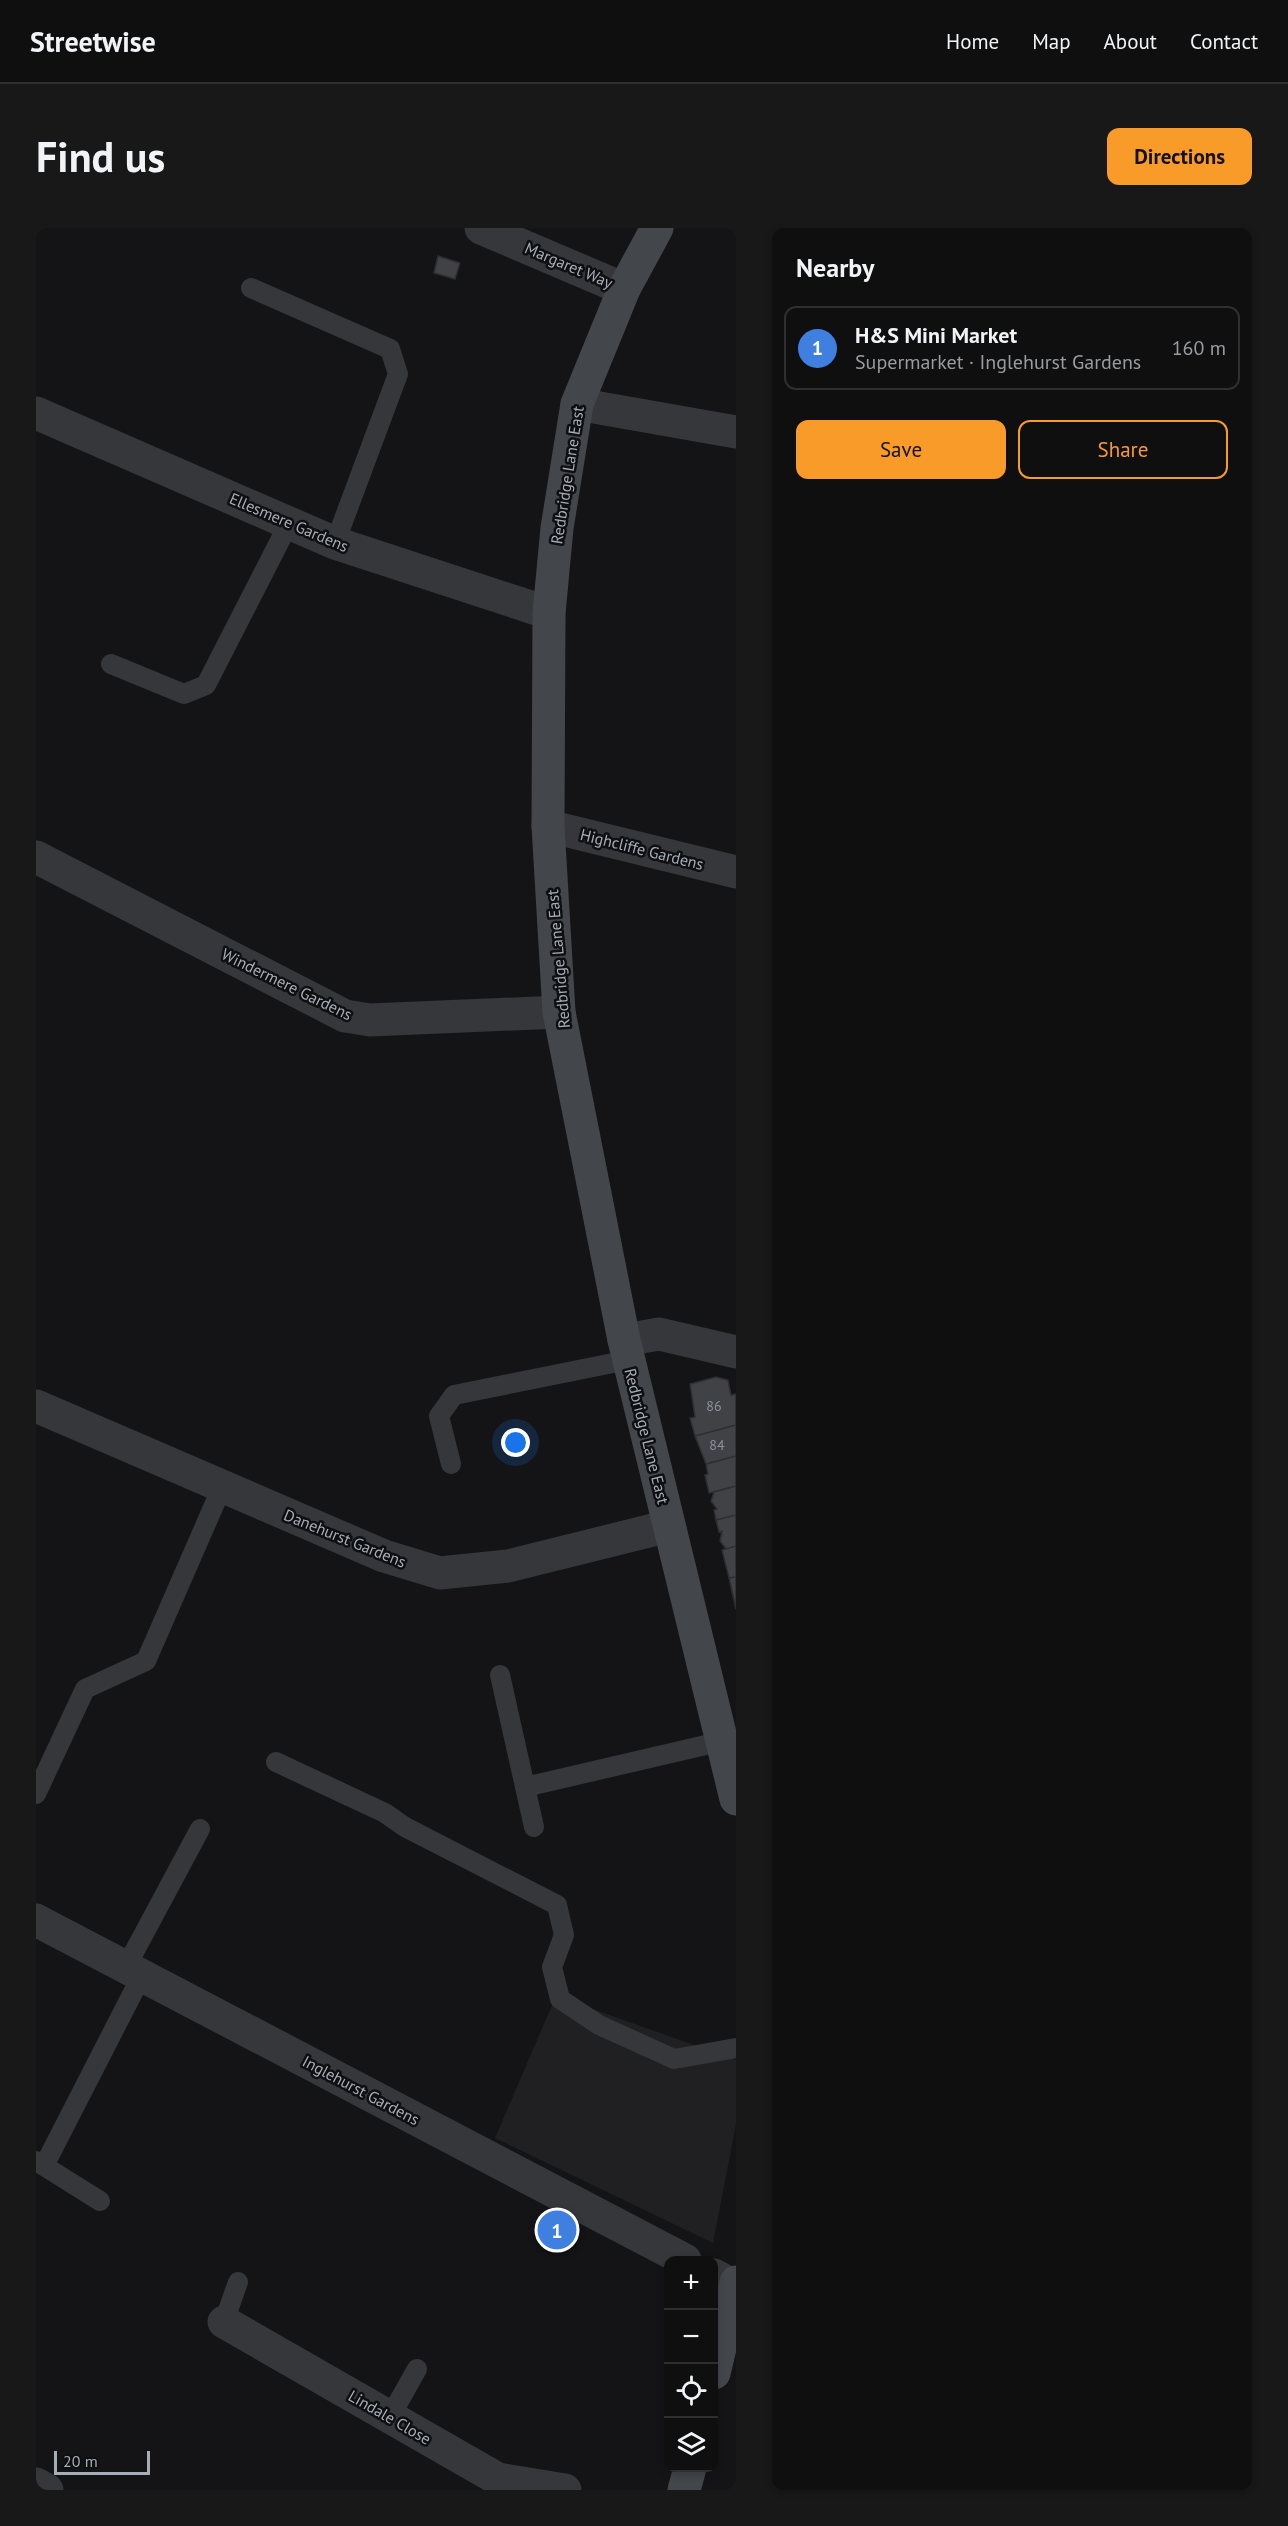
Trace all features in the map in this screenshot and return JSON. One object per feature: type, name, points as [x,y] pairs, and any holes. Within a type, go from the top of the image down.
[{"type":"street","name":"Margaret Way","points":[[481,228],[624,289]]},
{"type":"street","name":"Redbridge Lane East","points":[[657,228],[624,289],[577,404],[557,528],[549,614],[548,826],[559,1012],[626,1350],[736,1799]]},
{"type":"street","points":[[577,404],[736,432]]},
{"type":"street","name":"Ellesmere Gardens","points":[[36,413],[335,543],[549,614]]},
{"type":"street","name":"Highcliffe Gardens","points":[[548,826],[736,872]]},
{"type":"street","name":"Windermere Gardens","points":[[36,857],[345,1016],[370,1020],[559,1012]]},
{"type":"street","points":[[626,1350],[659,1334],[736,1352]]},
{"type":"street","name":"Danehurst Gardens","points":[[36,1406],[384,1556],[440,1573],[508,1566],[669,1526]]},
{"type":"street","name":"Inglehurst Gardens","points":[[36,1920],[677,2256]]},
{"type":"street","points":[[716,2364],[730,2283]]},
{"type":"street","name":"Lindale Close","points":[[224,2322],[498,2480],[566,2490]]},
{"type":"street","points":[[684,2490],[689,2472]]},
{"type":"street","points":[[36,2484],[47,2490]]},
{"type":"lane","points":[[251,288],[390,349],[398,374],[335,543]]},
{"type":"lane","points":[[111,664],[184,694],[206,685],[289,523]]},
{"type":"lane","points":[[451,1464],[439,1416],[454,1395],[626,1350]]},
{"type":"lane","points":[[36,1794],[85,1689],[146,1661],[222,1487]]},
{"type":"lane","points":[[500,1675],[534,1827]]},
{"type":"lane","points":[[525,1787],[723,1741]]},
{"type":"lane","points":[[276,1762],[385,1813],[405,1827],[557,1905],[564,1935],[552,1967],[560,1999],[599,2025],[674,2059],[736,2048]]},
{"type":"lane","points":[[99,2201],[40,2163],[134,1971],[200,1829]]},
{"type":"lane","points":[[224,2322],[238,2282]]},
{"type":"lane","points":[[390,2417],[417,2369]]},
{"type":"shaded area","points":[[556,1996],[736,2060],[736,2124],[713,2243],[495,2138]]},
{"type":"building","points":[[438,256],[460,263],[455,279],[434,273]]},
{"type":"building","points":[[716,1377],[728,1380],[731,1395],[736,1394],[736,1425],[695,1436],[690,1418],[695,1417],[690,1384]]},
{"type":"building","points":[[736,1425],[736,1456],[706,1464],[695,1436]]},
{"type":"building","points":[[736,1456],[736,1486],[709,1493],[705,1475],[708,1474],[706,1464]]},
{"type":"building","points":[[736,1486],[736,1515],[716,1520],[714,1510],[717,1509],[711,1501],[714,1492]]},
{"type":"building","points":[[736,1515],[736,1546],[726,1549],[720,1541],[722,1531],[719,1532],[716,1520]]},
{"type":"building","points":[[736,1546],[736,1577],[729,1578],[722,1550]]},
{"type":"building","points":[[736,1577],[736,1609],[729,1578]]},
{"type":"place","name":"H&S Mini Market","points":[[557,2230]]}]
